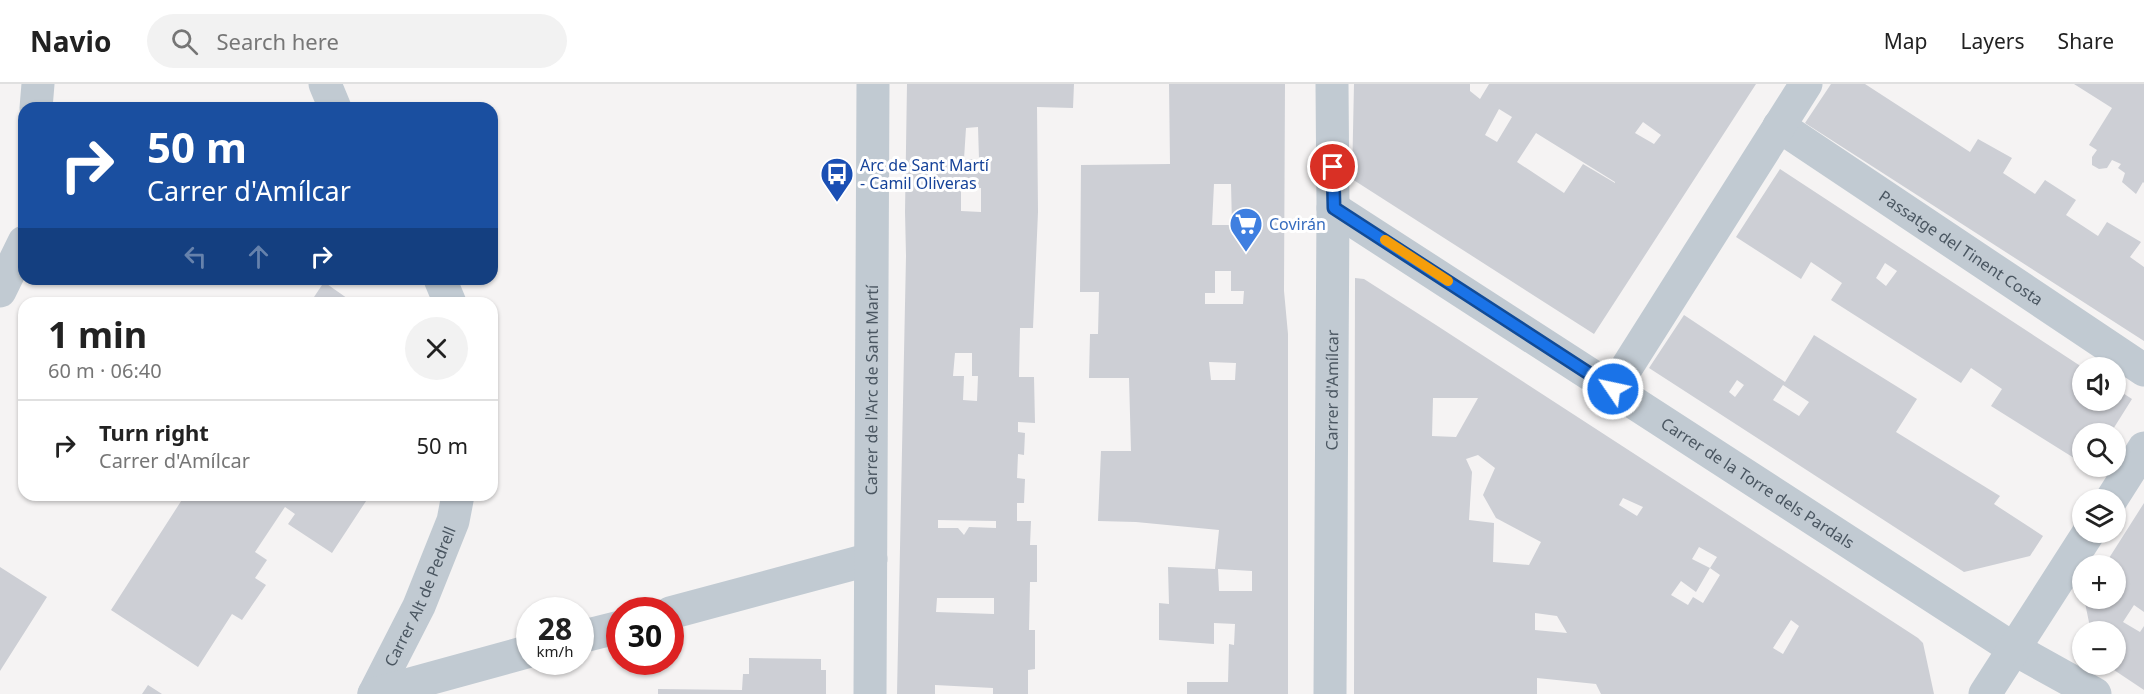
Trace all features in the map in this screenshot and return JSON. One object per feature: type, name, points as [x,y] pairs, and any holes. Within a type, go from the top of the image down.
[{"type":"street","points":[[36,102],[38,84]]},
{"type":"street","points":[[325,84],[332,102]]},
{"type":"street","name":"Carrer de l'Arc de Sant Martí","points":[[870,694],[873,84]]},
{"type":"street","name":"Carrer d'Amílcar","points":[[1330,694],[1334,208],[1332,84]]},
{"type":"street","points":[[1613,389],[1806,84]]},
{"type":"street","name":"Passatge del Tinent Costa","points":[[1779,126],[2144,370]]},
{"type":"street","name":"Carrer de la Torre dels Pardals","points":[[1334,208],[2014,649],[2095,694]]},
{"type":"street","points":[[0,291],[18,254]]},
{"type":"street","points":[[2118,489],[2144,448]]},
{"type":"street","name":"Carrer Alt de Pedrell","points":[[374,694],[419,606],[453,521],[457,501]]},
{"type":"street","points":[[1985,694],[2082,543]]},
{"type":"street","points":[[684,609],[871,559]]},
{"type":"street","points":[[374,694],[516,655]]},
{"type":"building","points":[[907,84],[1074,84],[1073,108],[1037,107],[1038,212],[1033,328],[1020,328],[1019,377],[1034,377],[1035,423],[1018,422],[1018,432],[1025,433],[1024,455],[1018,454],[1017,478],[1025,479],[1024,503],[1017,503],[1017,521],[1031,521],[1030,545],[1037,545],[1037,582],[1030,582],[1029,630],[1035,630],[1035,669],[1028,670],[1028,694],[993,694],[993,688],[935,685],[935,694],[897,694]],"holes":[[[978,127],[979,159],[964,159],[966,128]],[[961,187],[981,188],[981,212],[961,211]],[[955,353],[972,353],[972,376],[978,376],[977,401],[963,400],[964,376],[953,376]],[[938,520],[996,521],[996,528],[969,527],[964,535],[958,528],[938,528]],[[937,598],[994,598],[994,614],[936,612]]]},
{"type":"building","points":[[1169,84],[1285,84],[1284,291],[1288,334],[1288,694],[1187,694],[1187,682],[1228,682],[1229,644],[1234,645],[1235,624],[1214,623],[1214,644],[1159,640],[1159,603],[1169,604],[1168,567],[1215,569],[1219,530],[1136,522],[1098,521],[1101,451],[1131,451],[1129,378],[1089,378],[1090,334],[1098,334],[1099,292],[1080,292],[1081,165],[1170,164]],"holes":[[[1214,184],[1231,184],[1232,225],[1212,225]],[[1215,271],[1231,271],[1231,291],[1244,291],[1243,304],[1205,304],[1205,293],[1215,293]],[[1209,362],[1236,363],[1235,380],[1211,380]],[[1218,569],[1252,571],[1252,591],[1219,591]]]},
{"type":"building","points":[[1354,84],[1470,84],[1470,91],[1480,99],[1489,84],[1756,84],[1594,334],[1352,179]],"holes":[[[1499,109],[1512,117],[1497,142],[1485,135]],[[1643,122],[1661,135],[1654,144],[1635,133]],[[1536,133],[1615,183],[1583,164],[1564,193],[1517,162]]]},
{"type":"building","points":[[1831,84],[1865,84],[1970,152],[1978,139],[2012,158],[2003,173],[2035,194],[2045,180],[2076,200],[2066,215],[2098,236],[2107,222],[2141,242],[2130,257],[2144,267],[2144,341],[1805,123]]},
{"type":"building","points":[[2074,84],[2144,84],[2144,183],[2136,194],[2122,182],[2125,173],[2118,168],[2121,164],[2112,160],[2107,168],[2099,169],[2092,165],[2092,157],[2097,150],[2089,145],[2112,108]]},
{"type":"building","points":[[1780,169],[2072,360],[2072,411],[2124,411],[2117,423],[2072,423],[2072,457],[1991,406],[2002,389],[1971,368],[1961,383],[1831,300],[1842,283],[1811,262],[1801,279],[1736,237]],"holes":[[[1885,263],[1897,271],[1886,286],[1876,278]]]},
{"type":"building","points":[[1355,278],[1364,279],[1436,325],[1918,638],[1923,643],[1934,694],[1601,694],[1596,684],[1537,678],[1537,694],[1354,694]],"holes":[[[1433,398],[1478,398],[1456,437],[1432,436]],[[1478,455],[1495,468],[1483,495],[1496,518],[1541,542],[1529,565],[1493,562],[1494,523],[1469,520],[1472,472],[1466,459]],[[1623,498],[1643,507],[1637,516],[1619,505]],[[1699,547],[1717,557],[1710,568],[1692,559]],[[1710,568],[1720,575],[1703,603],[1693,597],[1688,605],[1671,595],[1681,581],[1696,592]],[[1535,613],[1557,616],[1567,633],[1535,630]],[[1791,620],[1799,626],[1783,654],[1773,648]]]},
{"type":"building","points":[[322,285],[328,285],[345,297],[314,297]]},
{"type":"building","points":[[1684,315],[1785,382],[1814,335],[1917,399],[1896,432],[2000,496],[1994,504],[2043,536],[2030,556],[1964,572],[1649,368]],"holes":[[[1737,380],[1744,385],[1735,397],[1729,392]],[[1783,385],[1809,402],[1799,416],[1773,400]]]},
{"type":"building","points":[[2126,395],[2132,399],[2126,409]]},
{"type":"building","points":[[181,501],[366,501],[332,553],[288,524],[295,514],[285,507],[255,552],[267,560],[255,578],[266,585],[242,620],[232,614],[198,667],[111,610]]},
{"type":"building","points":[[2144,503],[2144,612],[2134,605],[2124,621],[2089,621],[2086,609],[2126,609],[2126,555],[2111,555],[2119,543],[2126,543],[2126,531]]},
{"type":"building","points":[[0,567],[47,597],[0,671]]},
{"type":"building","points":[[2126,624],[2140,632],[2144,626],[2144,690],[2122,675],[2126,675]]},
{"type":"building","points":[[749,658],[821,659],[821,670],[826,670],[826,694],[658,694],[658,689],[742,690],[743,674],[749,674]]},
{"type":"building","points":[[148,685],[162,694],[142,694]]},
{"type":"slow traffic","points":[[1385,240],[1448,281]]},
{"type":"place","name":"Arc de Sant Martí - Camil Oliveras","points":[[837,203]]},
{"type":"place","name":"Covirán","points":[[1246,253]]},
{"type":"route","points":[[1333,167],[1334,208],[1613,389]]}]
